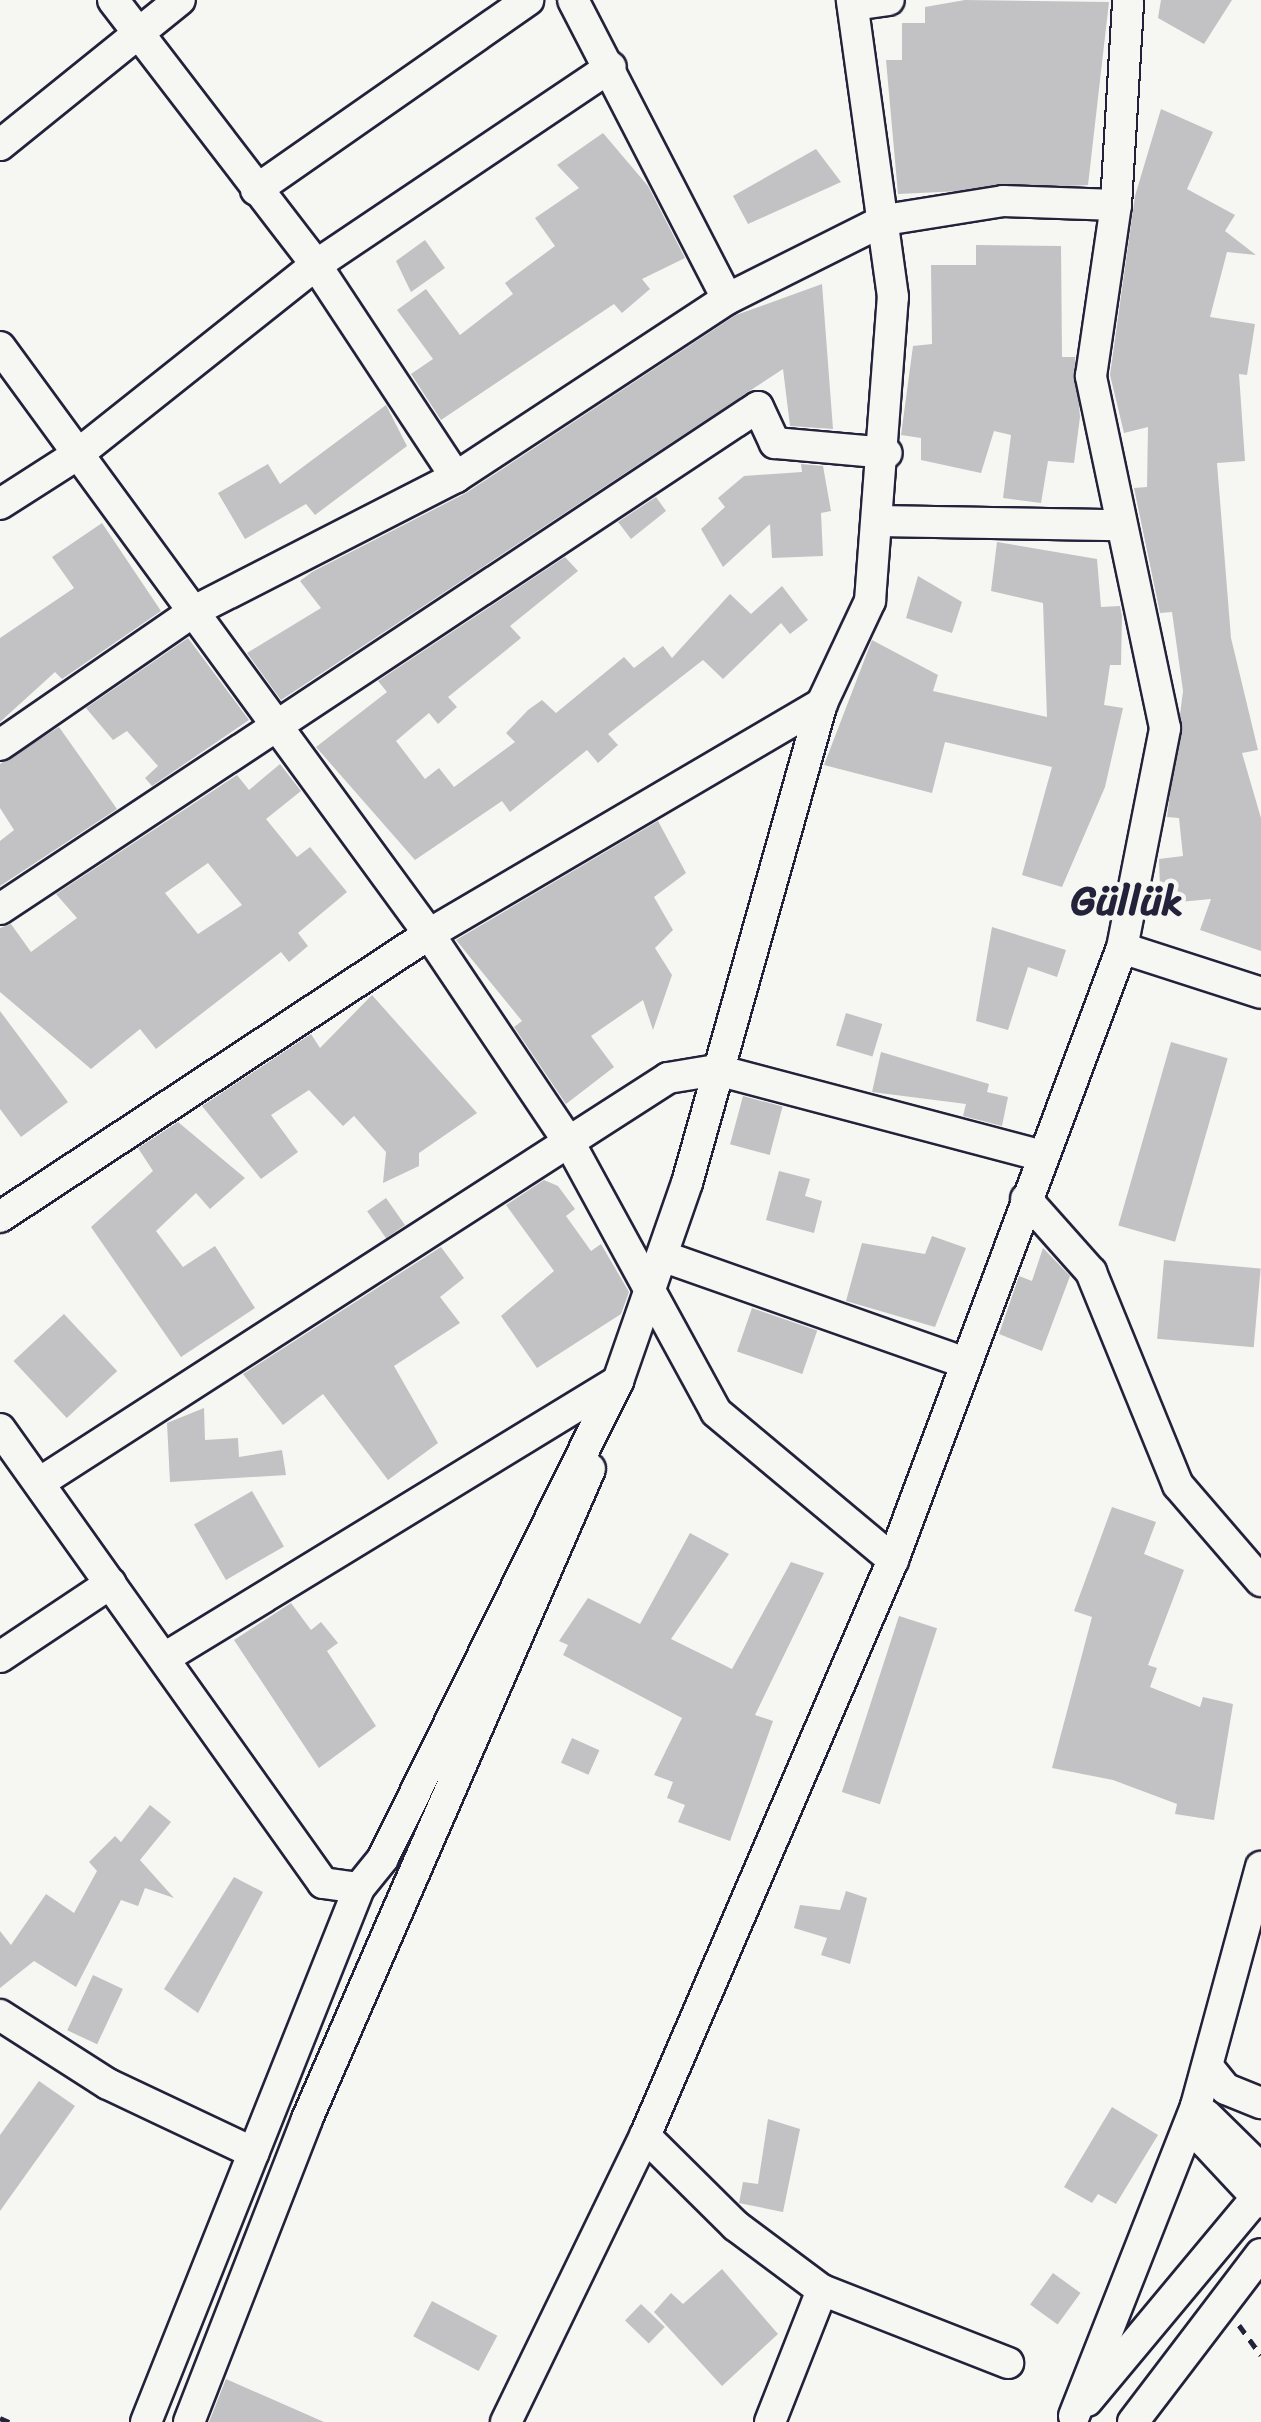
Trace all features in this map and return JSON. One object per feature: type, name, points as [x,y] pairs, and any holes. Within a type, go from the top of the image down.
[{"type":"street","points":[[113,0],[316,265],[456,477]]},
{"type":"street","points":[[0,145],[136,31],[180,0]]},
{"type":"street","points":[[256,190],[528,0]]},
{"type":"street","points":[[573,0],[611,67],[726,298]]},
{"type":"street","points":[[189,2422],[307,2119],[576,1516],[662,1256],[822,702],[870,601],[887,453],[893,297],[852,2],[889,0]]},
{"type":"street","points":[[506,2422],[645,2136],[893,1560],[1122,948],[1164,728],[1118,526],[1091,376],[1116,205],[1128,0]]},
{"type":"street","points":[[0,504],[78,454],[316,265],[611,67]]},
{"type":"street","points":[[0,745],[194,610],[456,477],[726,298],[885,220],[1002,201],[1116,205]]},
{"type":"street","points":[[0,346],[429,934],[569,1142],[716,1412],[893,1560]]},
{"type":"street","points":[[0,909],[282,730],[758,407],[775,444],[887,453]]},
{"type":"street","points":[[879,521],[1118,526]]},
{"type":"street","points":[[0,1217],[429,934],[822,702]]},
{"type":"street","points":[[1122,948],[1261,993]]},
{"type":"street","points":[[38,1484],[668,1078],[717,1070],[1042,1156]]},
{"type":"street","points":[[1026,1200],[1090,1272],[1178,1485],[1261,1581]]},
{"type":"street","points":[[662,1256],[965,1363]]},
{"type":"street","points":[[166,1658],[618,1381]]},
{"type":"street","points":[[146,2422],[359,1888],[383,1858],[618,1381]]},
{"type":"street","points":[[0,1429],[323,1883],[359,1888]]},
{"type":"street","points":[[0,1657],[111,1583]]},
{"type":"street","points":[[1072,2419],[1196,2106],[1261,1867]]},
{"type":"street","points":[[0,2015],[108,2084],[254,2153]]},
{"type":"street","points":[[1208,2068],[1226,2089],[1261,2103]]},
{"type":"street","points":[[1072,2419],[1260,2190],[1206,2143],[1196,2106]]},
{"type":"street","points":[[645,2136],[736,2226],[822,2290],[1008,2363]]},
{"type":"street","points":[[1133,2422],[1261,2254]]},
{"type":"street","points":[[770,2422],[822,2290]]},
{"type":"path","points":[[0,2418],[9,2422]]},
{"type":"building","points":[[965,0],[1109,2],[1088,185],[898,194],[886,60],[902,60],[902,23],[925,23],[925,7]]},
{"type":"building","points":[[1161,0],[1232,0],[1204,44],[1158,18]]},
{"type":"building","points":[[1161,109],[1213,132],[1187,189],[1235,215],[1225,231],[1256,255],[1227,252],[1210,317],[1255,324],[1247,375],[1239,374],[1245,461],[1217,463],[1231,638],[1258,750],[1242,753],[1261,818],[1261,951],[1200,930],[1211,899],[1169,903],[1160,888],[1159,859],[1183,856],[1179,818],[1167,817],[1183,691],[1172,612],[1160,613],[1134,488],[1147,487],[1148,427],[1124,433],[1110,375],[1135,196]]},
{"type":"building","points":[[603,133],[648,186],[685,258],[642,279],[650,289],[622,313],[614,304],[441,420],[411,374],[433,359],[397,310],[426,289],[460,335],[513,294],[505,283],[555,246],[535,218],[579,188],[557,165]]},
{"type":"building","points":[[816,149],[841,182],[748,224],[733,196]]},
{"type":"building","points":[[425,240],[445,268],[411,292],[396,261]]},
{"type":"building","points":[[976,245],[1061,246],[1062,357],[1075,357],[1080,417],[1074,463],[1048,461],[1041,503],[1003,498],[1011,435],[994,431],[981,473],[921,460],[921,438],[901,435],[913,346],[932,344],[931,265],[976,265]]},
{"type":"building","points":[[822,284],[833,429],[790,426],[783,369],[281,700],[247,653],[321,608],[300,581],[312,572],[466,493],[736,315]]},
{"type":"building","points":[[386,405],[407,446],[315,515],[306,504],[245,539],[218,493],[268,464],[280,484]]},
{"type":"building","points":[[801,464],[823,466],[831,511],[821,513],[823,556],[772,558],[770,524],[723,567],[701,529],[725,507],[718,498],[744,476],[802,472]]},
{"type":"building","points":[[656,497],[666,511],[631,539],[618,522]]},
{"type":"building","points":[[102,523],[161,611],[62,679],[55,672],[0,722],[0,638],[74,588],[52,557]]},
{"type":"building","points":[[997,542],[1097,559],[1101,607],[1120,606],[1122,616],[1121,665],[1110,665],[1104,705],[1123,708],[1105,787],[1062,887],[1022,875],[1052,767],[945,742],[932,793],[824,765],[872,640],[938,675],[933,691],[1047,717],[1043,603],[991,591]]},
{"type":"building","points":[[565,557],[578,571],[510,626],[521,638],[448,697],[457,707],[438,724],[429,713],[396,741],[425,779],[439,768],[454,787],[515,742],[506,733],[528,710],[542,700],[556,713],[624,657],[634,668],[663,646],[672,658],[730,594],[751,614],[782,586],[808,620],[790,634],[781,623],[723,679],[703,660],[608,734],[618,745],[598,763],[587,750],[510,812],[502,801],[415,860],[316,747],[387,692],[378,681]]},
{"type":"building","points":[[918,576],[962,602],[952,633],[906,618]]},
{"type":"building","points":[[188,638],[249,720],[152,786],[145,778],[158,766],[127,731],[113,740],[86,708]]},
{"type":"building","points":[[59,727],[117,809],[0,886],[0,841],[14,830],[0,808],[0,764]]},
{"type":"building","points":[[280,764],[301,791],[266,819],[297,857],[310,847],[347,892],[298,933],[308,946],[289,962],[281,952],[156,1049],[140,1029],[91,1069],[0,992],[0,928],[11,924],[31,952],[77,918],[56,894],[237,775],[249,790]],"holes":[[[208,863],[242,905],[198,934],[165,893]]]},
{"type":"building","points":[[658,821],[686,873],[654,897],[673,930],[655,948],[672,975],[653,1030],[643,1000],[591,1036],[614,1067],[566,1104],[514,1027],[522,1021],[456,940]]},
{"type":"building","points":[[992,927],[1066,950],[1057,977],[1028,967],[1008,1030],[976,1021]]},
{"type":"building","points":[[372,995],[477,1113],[419,1153],[419,1166],[383,1183],[386,1152],[354,1116],[343,1126],[309,1090],[271,1115],[298,1152],[261,1179],[202,1106],[311,1034],[320,1048]]},
{"type":"building","points":[[0,1011],[68,1102],[21,1137],[0,1109]]},
{"type":"building","points":[[846,1013],[882,1024],[872,1057],[836,1046]]},
{"type":"building","points":[[1171,1042],[1228,1058],[1175,1242],[1118,1226]]},
{"type":"building","points":[[881,1052],[989,1084],[987,1092],[1008,1097],[1002,1126],[963,1116],[966,1104],[872,1092]]},
{"type":"building","points":[[743,1096],[783,1107],[770,1155],[730,1144]]},
{"type":"building","points":[[178,1122],[245,1178],[210,1209],[196,1193],[156,1231],[183,1267],[215,1246],[255,1308],[181,1357],[91,1227],[153,1171],[138,1148]]},
{"type":"building","points":[[779,1171],[810,1179],[805,1196],[822,1201],[814,1233],[766,1220]]},
{"type":"building","points":[[544,1180],[558,1186],[575,1209],[566,1216],[591,1251],[601,1244],[629,1292],[621,1314],[537,1368],[501,1316],[554,1271],[506,1205]]},
{"type":"building","points":[[386,1198],[405,1225],[386,1238],[367,1211]]},
{"type":"building","points":[[932,1236],[966,1248],[935,1327],[846,1301],[862,1243],[925,1254]]},
{"type":"building","points":[[441,1247],[464,1278],[440,1297],[460,1323],[394,1366],[438,1443],[388,1480],[323,1394],[283,1425],[243,1374]]},
{"type":"building","points":[[1043,1248],[1070,1276],[1042,1351],[999,1334],[1019,1276],[1032,1281]]},
{"type":"building","points":[[1164,1260],[1261,1268],[1254,1347],[1157,1339]]},
{"type":"building","points":[[752,1308],[817,1330],[802,1374],[737,1351]]},
{"type":"building","points":[[64,1314],[117,1371],[67,1418],[14,1361]]},
{"type":"building","points":[[204,1408],[205,1440],[238,1438],[239,1457],[282,1450],[286,1475],[170,1482],[167,1423]]},
{"type":"building","points":[[252,1491],[284,1546],[226,1580],[194,1524]]},
{"type":"building","points":[[1112,1507],[1156,1522],[1144,1554],[1184,1570],[1148,1665],[1157,1668],[1150,1687],[1200,1707],[1203,1697],[1233,1704],[1214,1820],[1175,1814],[1177,1804],[1113,1780],[1052,1768],[1092,1617],[1074,1611]]},
{"type":"building","points":[[690,1533],[729,1554],[671,1639],[732,1669],[791,1562],[824,1573],[755,1715],[773,1721],[730,1841],[678,1822],[685,1805],[667,1798],[673,1782],[654,1775],[682,1718],[563,1655],[568,1645],[559,1641],[588,1598],[640,1624]]},
{"type":"building","points":[[291,1603],[311,1630],[321,1622],[338,1643],[327,1651],[376,1726],[319,1768],[234,1640]]},
{"type":"building","points":[[899,1616],[937,1628],[880,1804],[842,1792]]},
{"type":"building","points":[[572,1738],[599,1750],[588,1775],[561,1763]]},
{"type":"building","points":[[150,1805],[171,1822],[140,1860],[174,1898],[145,1888],[138,1906],[121,1900],[76,1987],[34,1961],[0,1988],[0,1931],[11,1945],[46,1894],[74,1913],[97,1871],[89,1862],[115,1836],[121,1842]]},
{"type":"building","points":[[234,1877],[263,1892],[198,2013],[164,1989]]},
{"type":"building","points":[[846,1891],[867,1898],[850,1964],[821,1955],[827,1938],[794,1928],[800,1905],[840,1910]]},
{"type":"building","points":[[93,1975],[123,1989],[97,2044],[67,2030]]},
{"type":"building","points":[[39,2081],[75,2106],[0,2211],[0,2135]]},
{"type":"building","points":[[1112,2107],[1158,2135],[1116,2204],[1098,2194],[1092,2203],[1064,2187]]},
{"type":"building","points":[[768,2119],[800,2129],[783,2212],[739,2203],[743,2182],[758,2184]]},
{"type":"building","points":[[722,2269],[778,2334],[722,2386],[654,2312],[671,2293],[683,2304]]},
{"type":"building","points":[[1053,2273],[1081,2293],[1058,2325],[1030,2305]]},
{"type":"building","points":[[432,2301],[497,2336],[479,2371],[413,2336]]},
{"type":"building","points":[[641,2304],[665,2327],[649,2343],[625,2321]]},
{"type":"building","points":[[226,2379],[324,2422],[209,2422]]},
{"type":"district","name":"Güllük","points":[[1127,901]]}]
